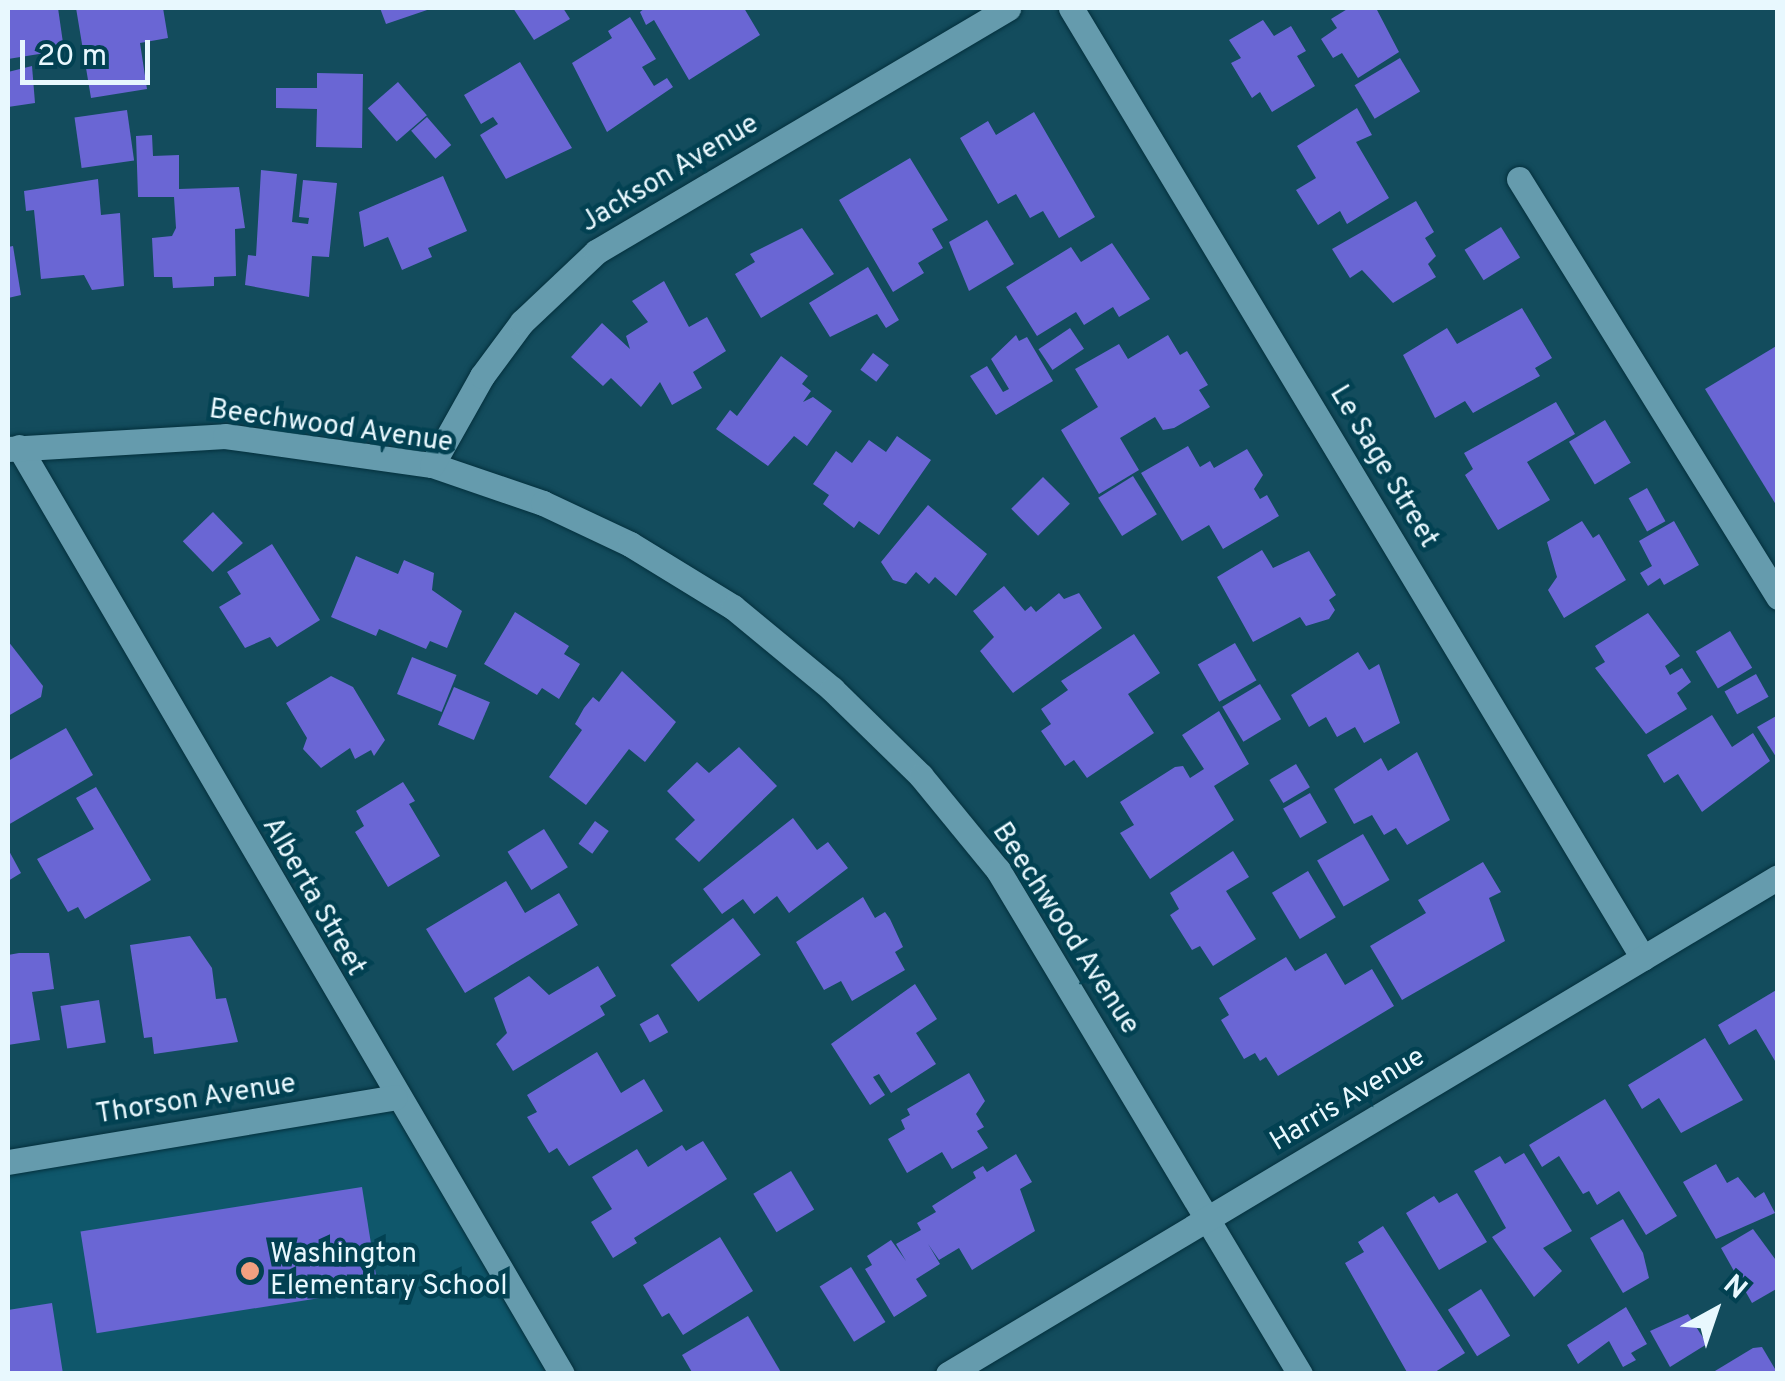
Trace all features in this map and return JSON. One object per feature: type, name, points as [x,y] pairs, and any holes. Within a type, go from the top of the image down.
[{"type":"street","name":"Jackson Avenue","points":[[432,466],[482,376],[522,322],[596,252],[1008,8]]},
{"type":"street","name":"Le Sage Street","points":[[1072,8],[1643,958]]},
{"type":"street","points":[[1520,179],[1778,597]]},
{"type":"street","name":"Beechwood Avenue","points":[[13,448],[225,436],[432,466],[543,502],[630,544],[732,607],[832,689],[922,776],[998,870],[1300,1374]]},
{"type":"street","name":"Alberta Street","points":[[13,448],[562,1374]]},
{"type":"street","name":"Harris Avenue","points":[[948,1374],[1778,876]]},
{"type":"street","name":"Thorson Avenue","points":[[8,1162],[395,1097]]},
{"type":"shaded area","name":"Washington Elementary School","points":[[393,1106],[553,1374],[8,1374],[8,1169]]},
{"type":"building","points":[[8,8],[58,8],[64,50],[8,59]]},
{"type":"building","points":[[76,8],[163,8],[168,38],[140,43],[147,89],[91,98]]},
{"type":"building","points":[[380,8],[433,8],[386,24]]},
{"type":"building","points":[[513,8],[563,8],[570,19],[534,40]]},
{"type":"building","points":[[645,8],[744,8],[760,35],[689,80],[654,20],[646,25],[640,12]]},
{"type":"building","points":[[1349,8],[1376,8],[1399,52],[1358,78],[1342,53],[1333,58],[1321,39],[1337,28],[1331,19]]},
{"type":"building","points":[[630,17],[656,59],[642,67],[654,86],[667,78],[673,87],[607,132],[572,63],[612,38],[608,31]]},
{"type":"building","points":[[1263,20],[1274,36],[1291,26],[1306,51],[1297,56],[1315,86],[1272,112],[1260,92],[1252,98],[1231,63],[1241,58],[1229,40]]},
{"type":"building","points":[[1400,58],[1420,91],[1375,119],[1355,85]]},
{"type":"building","points":[[520,62],[572,148],[506,179],[480,135],[498,124],[493,117],[481,124],[464,95]]},
{"type":"building","points":[[32,66],[35,103],[8,107],[8,72]]},
{"type":"building","points":[[317,73],[363,74],[362,148],[316,147],[317,109],[276,108],[276,88],[317,88]]},
{"type":"building","points":[[398,82],[427,115],[397,141],[368,108]]},
{"type":"building","points":[[1357,108],[1372,135],[1356,142],[1389,198],[1347,224],[1340,211],[1318,225],[1296,190],[1316,178],[1297,146]]},
{"type":"building","points":[[127,110],[134,161],[82,168],[75,117]]},
{"type":"building","points":[[1034,112],[1095,217],[1059,238],[1043,211],[1030,218],[1016,194],[998,204],[960,138],[988,121],[996,135]]},
{"type":"building","points":[[427,117],[451,145],[435,159],[411,131]]},
{"type":"building","points":[[152,135],[153,156],[179,155],[179,189],[239,187],[245,228],[235,229],[236,276],[214,277],[214,286],[173,288],[172,277],[154,277],[152,238],[172,236],[176,228],[174,197],[138,197],[136,136]]},
{"type":"building","points":[[910,158],[948,220],[932,229],[943,248],[918,263],[924,273],[893,292],[839,200]]},
{"type":"building","points":[[261,170],[297,174],[292,222],[308,224],[309,218],[299,217],[303,180],[337,183],[329,257],[312,256],[309,297],[245,285],[248,255],[256,256]]},
{"type":"building","points":[[443,176],[467,231],[428,248],[432,257],[402,270],[388,237],[364,247],[359,212]]},
{"type":"building","points":[[98,179],[101,215],[120,213],[124,286],[92,290],[84,275],[41,279],[34,210],[26,211],[24,191]]},
{"type":"building","points":[[1416,201],[1434,232],[1425,238],[1436,256],[1428,264],[1436,277],[1393,303],[1362,270],[1350,278],[1332,249]]},
{"type":"building","points":[[987,220],[1014,264],[969,291],[949,242]]},
{"type":"building","points":[[1501,227],[1520,258],[1484,280],[1465,250]]},
{"type":"building","points":[[802,228],[834,274],[761,318],[735,274],[755,262],[750,254]]},
{"type":"building","points":[[1112,243],[1150,299],[1119,317],[1113,307],[1084,325],[1076,312],[1037,336],[1006,287],[1071,247],[1081,262]]},
{"type":"building","points":[[13,246],[21,295],[8,298],[8,247]]},
{"type":"building","points":[[868,267],[899,320],[886,328],[877,314],[830,337],[809,303]]},
{"type":"building","points":[[664,281],[689,327],[707,317],[726,351],[693,372],[702,388],[672,405],[660,382],[641,407],[611,378],[603,386],[571,357],[602,323],[630,349],[626,336],[648,322],[632,301]]},
{"type":"building","points":[[1522,308],[1552,358],[1535,368],[1540,376],[1473,413],[1465,401],[1435,418],[1403,355],[1447,328],[1457,344]]},
{"type":"building","points":[[1070,328],[1084,349],[1052,370],[1038,349]]},
{"type":"building","points":[[1016,335],[1019,341],[1027,337],[1053,381],[996,415],[970,376],[987,366],[1003,392],[1009,389],[991,359]]},
{"type":"building","points":[[1168,335],[1180,355],[1187,351],[1208,385],[1199,390],[1210,407],[1174,428],[1163,430],[1155,417],[1120,438],[1139,470],[1099,494],[1061,430],[1098,407],[1075,369],[1119,344],[1128,359]]},
{"type":"building","points":[[1778,345],[1778,508],[1705,389]]},
{"type":"building","points":[[873,353],[889,365],[876,382],[860,370]]},
{"type":"building","points":[[781,356],[808,376],[802,384],[811,391],[803,402],[813,397],[832,411],[807,446],[794,436],[768,466],[716,429],[730,410],[737,416]]},
{"type":"building","points":[[1556,402],[1575,434],[1527,462],[1550,500],[1498,530],[1465,475],[1473,469],[1464,453]]},
{"type":"building","points":[[1605,420],[1631,463],[1595,484],[1569,442]]},
{"type":"building","points":[[897,436],[931,460],[879,535],[859,521],[854,528],[823,504],[829,495],[813,484],[836,451],[852,463],[869,440],[886,452]]},
{"type":"building","points":[[1188,446],[1200,467],[1210,461],[1214,468],[1247,449],[1263,475],[1254,489],[1260,499],[1267,495],[1279,516],[1223,549],[1209,525],[1182,541],[1141,473]]},
{"type":"building","points":[[1133,476],[1157,514],[1122,536],[1098,498]]},
{"type":"building","points":[[1043,477],[1070,504],[1038,536],[1011,509]]},
{"type":"building","points":[[1647,488],[1665,521],[1647,531],[1629,498]]},
{"type":"building","points":[[928,505],[987,554],[956,596],[935,577],[929,584],[916,572],[906,584],[893,580],[881,562]]},
{"type":"building","points":[[213,512],[243,543],[213,572],[183,541]]},
{"type":"building","points":[[1582,521],[1593,538],[1599,534],[1626,580],[1564,618],[1548,590],[1557,577],[1547,542]]},
{"type":"building","points":[[1674,521],[1699,565],[1664,585],[1660,578],[1648,586],[1640,573],[1652,566],[1639,541]]},
{"type":"building","points":[[272,544],[320,620],[277,647],[270,637],[245,648],[219,607],[241,594],[227,572]]},
{"type":"building","points":[[1262,550],[1273,568],[1309,551],[1336,595],[1329,600],[1335,610],[1329,619],[1306,626],[1300,617],[1253,642],[1217,577]]},
{"type":"building","points":[[356,556],[398,574],[404,560],[434,573],[432,590],[462,611],[447,648],[430,641],[426,649],[379,629],[376,636],[331,617]]},
{"type":"building","points":[[1004,586],[1025,611],[1031,606],[1036,612],[1059,593],[1064,599],[1079,593],[1102,628],[1013,693],[980,651],[994,637],[973,611]]},
{"type":"building","points":[[515,612],[569,646],[564,654],[580,664],[559,699],[542,688],[537,695],[484,664]]},
{"type":"building","points":[[1648,613],[1680,656],[1665,666],[1670,675],[1682,668],[1691,682],[1677,693],[1687,709],[1646,734],[1595,668],[1605,662],[1595,646]]},
{"type":"building","points":[[1730,631],[1752,668],[1718,688],[1696,652]]},
{"type":"building","points":[[1134,634],[1160,673],[1128,694],[1154,733],[1087,778],[1074,760],[1065,766],[1041,731],[1051,724],[1041,709],[1068,690],[1061,681]]},
{"type":"building","points":[[8,641],[43,686],[41,697],[8,716]]},
{"type":"building","points":[[1235,643],[1256,680],[1219,702],[1198,664]]},
{"type":"building","points":[[1358,652],[1369,670],[1379,664],[1400,723],[1364,743],[1355,727],[1337,737],[1326,717],[1309,727],[1291,695]]},
{"type":"building","points":[[412,657],[457,675],[442,712],[397,694]]},
{"type":"building","points":[[622,671],[676,722],[645,762],[629,749],[586,805],[549,777],[582,730],[575,724],[584,708],[593,697],[599,702]]},
{"type":"building","points":[[1756,674],[1769,697],[1737,714],[1725,691]]},
{"type":"building","points":[[331,676],[353,687],[385,740],[374,756],[371,750],[355,759],[350,748],[321,768],[303,749],[307,738],[286,703]]},
{"type":"building","points":[[1260,684],[1281,719],[1243,742],[1222,707]]},
{"type":"building","points":[[454,687],[490,702],[474,740],[438,725]]},
{"type":"building","points":[[1219,711],[1249,764],[1214,786],[1234,820],[1150,879],[1120,833],[1134,825],[1120,802],[1175,767],[1183,766],[1190,778],[1204,769],[1182,735]]},
{"type":"building","points":[[1712,715],[1732,747],[1753,733],[1770,761],[1702,812],[1678,774],[1664,783],[1647,755]]},
{"type":"building","points":[[1778,715],[1778,760],[1757,727]]},
{"type":"building","points":[[66,728],[93,775],[8,825],[8,761]]},
{"type":"building","points":[[739,747],[777,786],[699,862],[675,839],[695,820],[667,791],[697,762],[709,773]]},
{"type":"building","points":[[1417,752],[1450,820],[1407,845],[1396,828],[1384,835],[1372,815],[1354,824],[1334,789],[1381,758],[1388,771]]},
{"type":"building","points":[[1296,764],[1310,787],[1283,803],[1269,780]]},
{"type":"building","points":[[403,782],[415,801],[409,804],[440,856],[388,887],[355,832],[364,826],[356,811]]},
{"type":"building","points":[[96,787],[151,880],[85,919],[78,907],[68,912],[37,859],[94,829],[76,798]]},
{"type":"building","points":[[1310,793],[1327,822],[1300,838],[1283,808]]},
{"type":"building","points":[[793,818],[817,850],[828,842],[848,868],[789,913],[777,896],[754,914],[743,899],[722,914],[703,889]]},
{"type":"building","points":[[595,821],[609,831],[592,854],[579,844]]},
{"type":"building","points":[[544,829],[568,867],[531,890],[508,852]]},
{"type":"building","points":[[1363,834],[1390,880],[1344,906],[1317,860]]},
{"type":"building","points":[[8,849],[21,873],[8,881]]},
{"type":"building","points":[[1233,851],[1249,877],[1226,891],[1256,939],[1213,966],[1200,946],[1192,950],[1170,915],[1179,909],[1170,893]]},
{"type":"building","points":[[1483,862],[1501,892],[1489,898],[1505,941],[1402,1000],[1370,946],[1426,913],[1418,900]]},
{"type":"building","points":[[1308,871],[1336,917],[1300,939],[1272,893]]},
{"type":"building","points":[[506,881],[525,913],[559,893],[578,925],[465,993],[426,929]]},
{"type":"building","points":[[863,897],[875,918],[885,912],[890,919],[903,947],[895,952],[905,970],[852,1001],[841,981],[824,990],[796,942]]},
{"type":"building","points":[[733,918],[761,955],[698,1002],[671,965]]},
{"type":"building","points":[[190,936],[212,968],[216,999],[226,998],[238,1042],[154,1054],[152,1037],[144,1038],[130,945]]},
{"type":"building","points":[[49,953],[54,989],[32,992],[40,1040],[8,1045],[8,955]]},
{"type":"building","points":[[1326,953],[1345,985],[1372,969],[1394,1006],[1278,1076],[1266,1057],[1260,1061],[1255,1053],[1244,1059],[1221,1020],[1229,1015],[1219,998],[1286,957],[1295,971]]},
{"type":"building","points":[[598,966],[616,996],[600,1006],[605,1015],[513,1071],[496,1044],[507,1033],[494,998],[529,976],[549,995]]},
{"type":"building","points":[[915,984],[937,1019],[916,1033],[936,1064],[891,1093],[879,1074],[873,1077],[885,1095],[870,1105],[831,1044]]},
{"type":"building","points":[[1778,989],[1778,1066],[1756,1029],[1729,1045],[1718,1025]]},
{"type":"building","points":[[99,1000],[106,1042],[67,1049],[60,1006]]},
{"type":"building","points":[[658,1014],[668,1032],[650,1043],[640,1024]]},
{"type":"building","points":[[1705,1038],[1743,1100],[1681,1133],[1659,1098],[1642,1109],[1628,1085]]},
{"type":"building","points":[[597,1052],[621,1093],[644,1079],[663,1111],[569,1166],[557,1148],[549,1153],[527,1117],[537,1112],[527,1095]]},
{"type":"building","points":[[969,1073],[985,1101],[976,1114],[984,1127],[977,1131],[988,1148],[952,1169],[942,1152],[907,1173],[888,1139],[905,1129],[901,1120],[910,1115],[907,1109]]},
{"type":"building","points":[[1605,1099],[1677,1216],[1646,1235],[1619,1191],[1597,1205],[1589,1191],[1583,1194],[1559,1156],[1542,1167],[1529,1145]]},
{"type":"building","points":[[703,1141],[727,1179],[634,1238],[637,1243],[613,1258],[591,1222],[612,1209],[592,1177],[637,1149],[648,1167],[682,1145],[686,1151]]},
{"type":"building","points":[[1524,1153],[1572,1231],[1543,1248],[1562,1271],[1534,1297],[1492,1237],[1506,1228],[1474,1171],[1500,1156],[1505,1164]]},
{"type":"building","points":[[1016,1154],[1032,1182],[1020,1189],[1035,1231],[972,1270],[959,1248],[939,1260],[928,1244],[940,1264],[916,1279],[927,1296],[894,1317],[865,1269],[872,1265],[867,1256],[891,1240],[906,1261],[896,1244],[921,1230],[917,1223],[936,1212],[932,1206],[976,1178],[973,1172],[983,1166],[987,1172]]},
{"type":"building","points":[[1716,1164],[1727,1183],[1738,1177],[1755,1198],[1764,1192],[1775,1213],[1716,1239],[1683,1182]]},
{"type":"building","points":[[791,1171],[814,1210],[776,1232],[753,1194]]},
{"type":"building","points":[[362,1187],[378,1289],[97,1333],[81,1232]]},
{"type":"building","points":[[1457,1193],[1487,1242],[1439,1270],[1406,1213],[1434,1196],[1439,1203]]},
{"type":"building","points":[[1623,1219],[1643,1253],[1649,1278],[1623,1293],[1590,1238]]},
{"type":"building","points":[[1383,1226],[1465,1353],[1432,1374],[1408,1374],[1345,1263],[1364,1252],[1358,1242]]},
{"type":"building","points":[[1753,1229],[1778,1263],[1778,1288],[1752,1303],[1721,1248]]},
{"type":"building","points":[[720,1237],[753,1291],[683,1335],[669,1313],[662,1317],[643,1285]]},
{"type":"building","points":[[851,1267],[885,1322],[854,1342],[820,1287]]},
{"type":"building","points":[[1481,1289],[1510,1336],[1477,1356],[1448,1310]]},
{"type":"building","points":[[52,1303],[63,1374],[8,1374],[8,1310]]},
{"type":"building","points":[[1626,1307],[1647,1344],[1631,1353],[1636,1360],[1623,1367],[1609,1341],[1578,1364],[1567,1345]]},
{"type":"building","points":[[1688,1314],[1707,1344],[1670,1367],[1650,1331]]},
{"type":"building","points":[[748,1316],[782,1374],[693,1374],[682,1355]]},
{"type":"building","points":[[1762,1347],[1778,1374],[1710,1374],[1753,1348]]},
{"type":"place","name":"Washington Elementary School","points":[[250,1271]]}]
